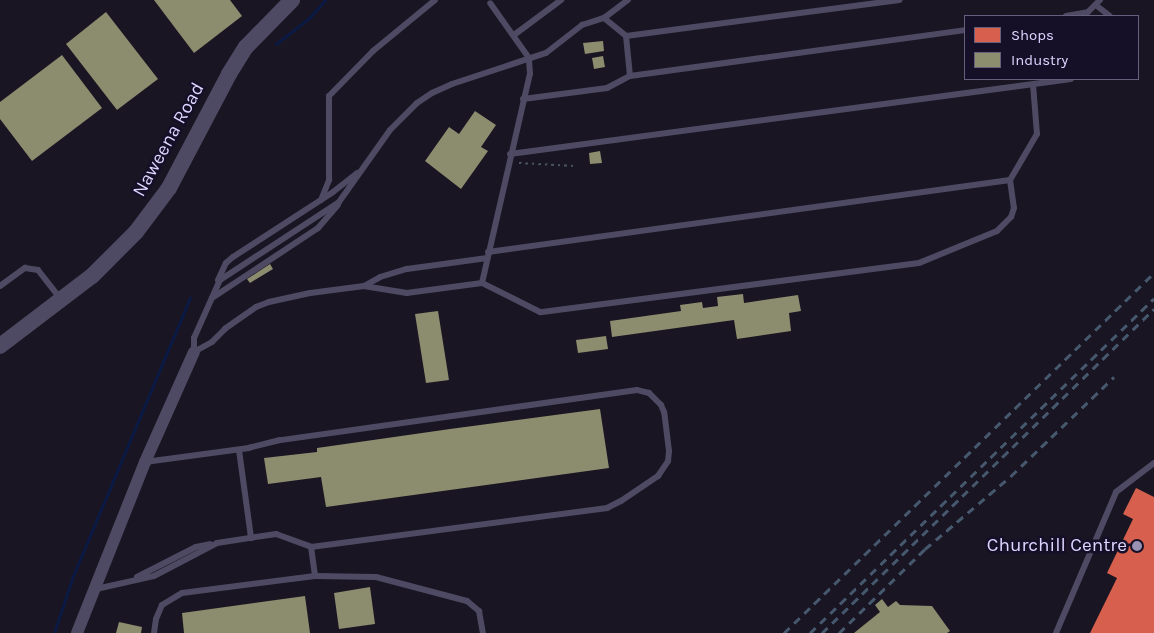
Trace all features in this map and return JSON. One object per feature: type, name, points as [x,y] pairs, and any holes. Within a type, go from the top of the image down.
[{"type":"street","name":"Naweena Road","points":[[0,346],[92,276],[136,232],[169,188],[229,74],[246,47],[292,0]]},
{"type":"street","points":[[76,633],[92,589],[145,462],[194,352]]},
{"type":"lane","points":[[321,200],[329,180],[329,96],[373,51],[435,0]]},
{"type":"lane","points":[[514,36],[561,0]]},
{"type":"lane","points":[[208,305],[217,294],[325,222],[390,130],[417,103],[432,93],[472,76],[546,53],[582,25],[604,18],[628,0]]},
{"type":"lane","points":[[626,36],[900,0]]},
{"type":"lane","points":[[482,283],[509,157],[530,74],[529,58],[491,1]]},
{"type":"lane","points":[[1072,15],[1088,12],[1098,3],[1109,15]]},
{"type":"lane","points":[[604,18],[626,36],[630,76]]},
{"type":"lane","points":[[524,99],[607,88],[630,76],[964,30]]},
{"type":"lane","points":[[509,157],[1063,80]]},
{"type":"lane","points":[[367,163],[346,182],[321,200],[226,263],[194,338],[194,352],[212,342],[241,316],[269,302],[310,293],[364,286],[406,293],[482,283],[540,312],[919,263],[997,231],[1011,217],[1014,208],[1010,180],[1037,134],[1033,84]]},
{"type":"lane","points":[[364,286],[380,277],[407,270],[488,255],[1010,180]]},
{"type":"lane","points":[[216,285],[224,276],[329,209],[344,196]]},
{"type":"lane","points":[[0,286],[25,268],[38,270],[61,299]]},
{"type":"lane","points":[[130,582],[196,546],[218,542],[276,534],[311,547],[600,510],[615,506],[658,476],[668,461],[669,451],[664,412],[656,398],[649,393],[636,390],[280,440],[239,450],[145,462]]},
{"type":"lane","points":[[239,450],[251,538]]},
{"type":"lane","points":[[1056,633],[1116,492],[1154,463]]},
{"type":"lane","points":[[92,589],[154,576],[218,542]]},
{"type":"lane","points":[[311,547],[315,576]]},
{"type":"lane","points":[[154,633],[156,619],[162,606],[182,593],[315,576],[376,577],[466,602],[479,611],[483,633]]},
{"type":"path","points":[[509,157],[522,163],[574,166]]},
{"type":"building: Shops","name":"Churchill Centre","points":[[1136,488],[1154,497],[1154,633],[1090,633],[1117,578],[1107,573],[1133,519],[1123,514]]},
{"type":"building: Industry","points":[[154,0],[230,0],[242,16],[194,53]]},
{"type":"building: Industry","points":[[106,12],[158,79],[117,110],[66,44]]},
{"type":"building: Industry","points":[[603,41],[604,51],[585,54],[583,43]]},
{"type":"building: Industry","points":[[62,55],[102,108],[32,161],[0,119],[0,102]]},
{"type":"building: Industry","points":[[603,56],[605,67],[594,69],[592,58]]},
{"type":"building: Industry","points":[[475,111],[496,125],[481,147],[488,151],[461,189],[425,161],[449,127],[459,134]]},
{"type":"building: Industry","points":[[600,151],[602,163],[590,164],[589,153]]},
{"type":"building: Industry","points":[[270,264],[273,269],[250,283],[247,279]]},
{"type":"building: Industry","points":[[743,294],[744,303],[798,295],[801,311],[789,313],[791,331],[737,339],[734,320],[612,337],[610,321],[681,311],[680,305],[702,302],[703,308],[718,306],[717,297]]},
{"type":"building: Industry","points":[[438,311],[449,380],[426,383],[415,314]]},
{"type":"building: Industry","points":[[606,336],[608,349],[578,353],[576,340]]},
{"type":"building: Industry","points":[[600,409],[609,468],[326,507],[321,477],[268,484],[264,458],[317,452],[317,448]]},
{"type":"building: Industry","points":[[370,587],[375,624],[339,629],[334,593]]},
{"type":"building: Industry","points":[[305,596],[310,633],[184,633],[182,613]]},
{"type":"building: Industry","points":[[882,599],[888,607],[896,601],[900,605],[932,606],[950,631],[947,633],[854,633],[880,612],[875,605]]},
{"type":"building: Industry","points":[[119,622],[142,627],[141,633],[116,633]]},
{"type":"waterway","points":[[276,44],[309,18],[325,0]]},
{"type":"waterway","points":[[54,633],[73,576],[190,298]]},
{"type":"railway","points":[[784,633],[1154,273]]},
{"type":"railway","points":[[810,633],[1154,298]]},
{"type":"railway","points":[[822,633],[1154,309]]},
{"type":"railway","points":[[839,633],[925,549],[1011,476],[1114,377]]},
{"type":"place","name":"Churchill Centre","points":[[1137,546]]}]
